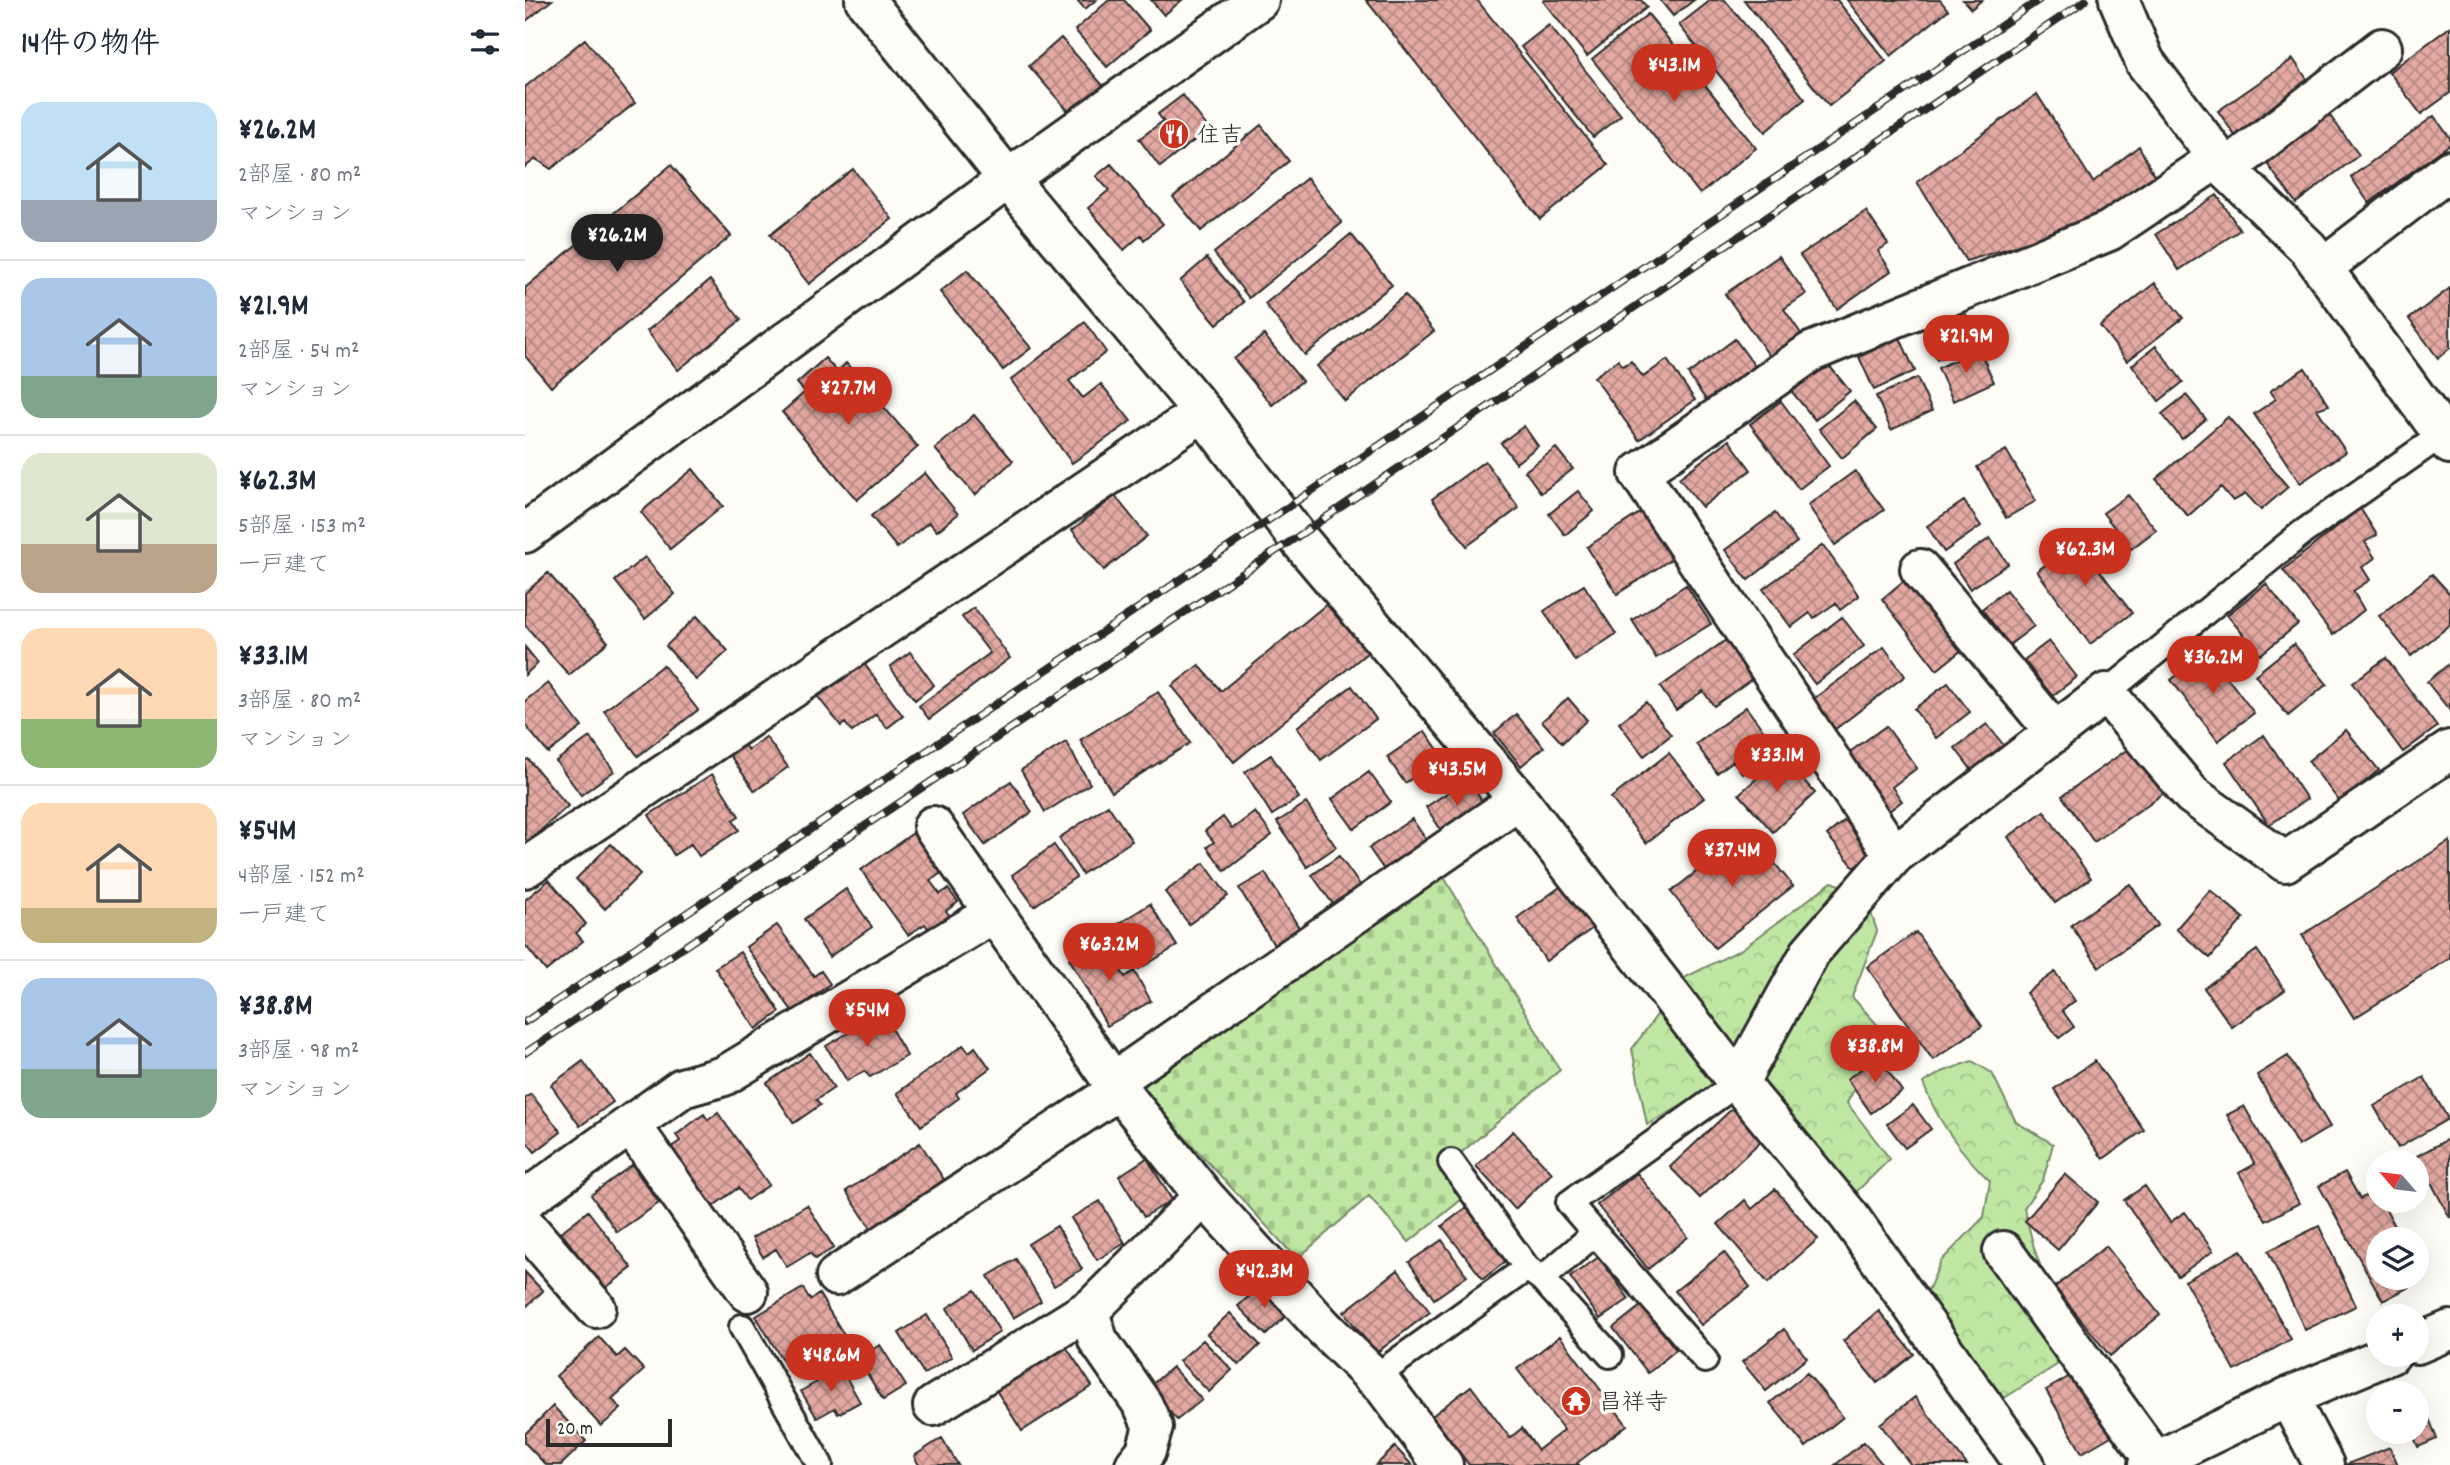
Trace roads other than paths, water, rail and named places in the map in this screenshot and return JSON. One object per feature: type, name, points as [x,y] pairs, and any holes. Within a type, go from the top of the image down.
[{"type":"street","points":[[865,0],[1008,179],[1203,412],[1297,537],[1519,800],[1739,1082],[1849,1216],[2025,1465]]},
{"type":"street","points":[[525,533],[1008,179],[1259,0]]},
{"type":"street","points":[[2119,0],[2145,61],[2222,163],[2308,248],[2446,440]]},
{"type":"street","points":[[1894,855],[1639,473],[1811,352],[2109,231],[2222,163],[2382,48]]},
{"type":"street","points":[[2322,268],[2450,170]]},
{"type":"street","points":[[525,868],[1203,412]]},
{"type":"street","points":[[1920,569],[2055,732]]},
{"type":"street","points":[[1739,1082],[1811,951],[1894,855],[2106,693],[2192,795],[2285,862],[2450,750]]},
{"type":"street","points":[[837,1276],[1117,1086],[1519,800]]},
{"type":"street","points":[[933,826],[1117,1086],[1204,1196],[1323,1327],[1375,1377],[1443,1465]]},
{"type":"street","points":[[525,1200],[682,1088],[724,1076],[993,913]]},
{"type":"street","points":[[631,1125],[745,1309]]},
{"type":"street","points":[[933,1406],[1093,1307],[1204,1196]]},
{"type":"street","points":[[525,1225],[596,1308]]},
{"type":"street","points":[[2003,1251],[2152,1463],[2288,1396],[2366,1364]]},
{"type":"street","points":[[1093,1307],[1091,1318],[1098,1340],[1143,1405],[1153,1427],[1146,1451],[1135,1465]]},
{"type":"street","points":[[2429,1339],[2450,1330]]},
{"type":"street","points":[[2288,1396],[2324,1465]]},
{"type":"lane","points":[[2106,693],[2301,533],[2446,440]]},
{"type":"lane","points":[[1705,1360],[1569,1203],[1739,1082]]},
{"type":"lane","points":[[1451,1162],[1534,1274],[1610,1355]]},
{"type":"lane","points":[[1375,1377],[1595,1233]]},
{"type":"lane","points":[[745,1309],[820,1465]]},
{"type":"railway","points":[[525,1022],[2039,0]]},
{"type":"railway","points":[[525,1053],[1297,537],[2086,0]]},
{"type":"place","name":"住吉","points":[[1174,134]]},
{"type":"place","name":"昌祥寺","points":[[1576,1401]]}]
